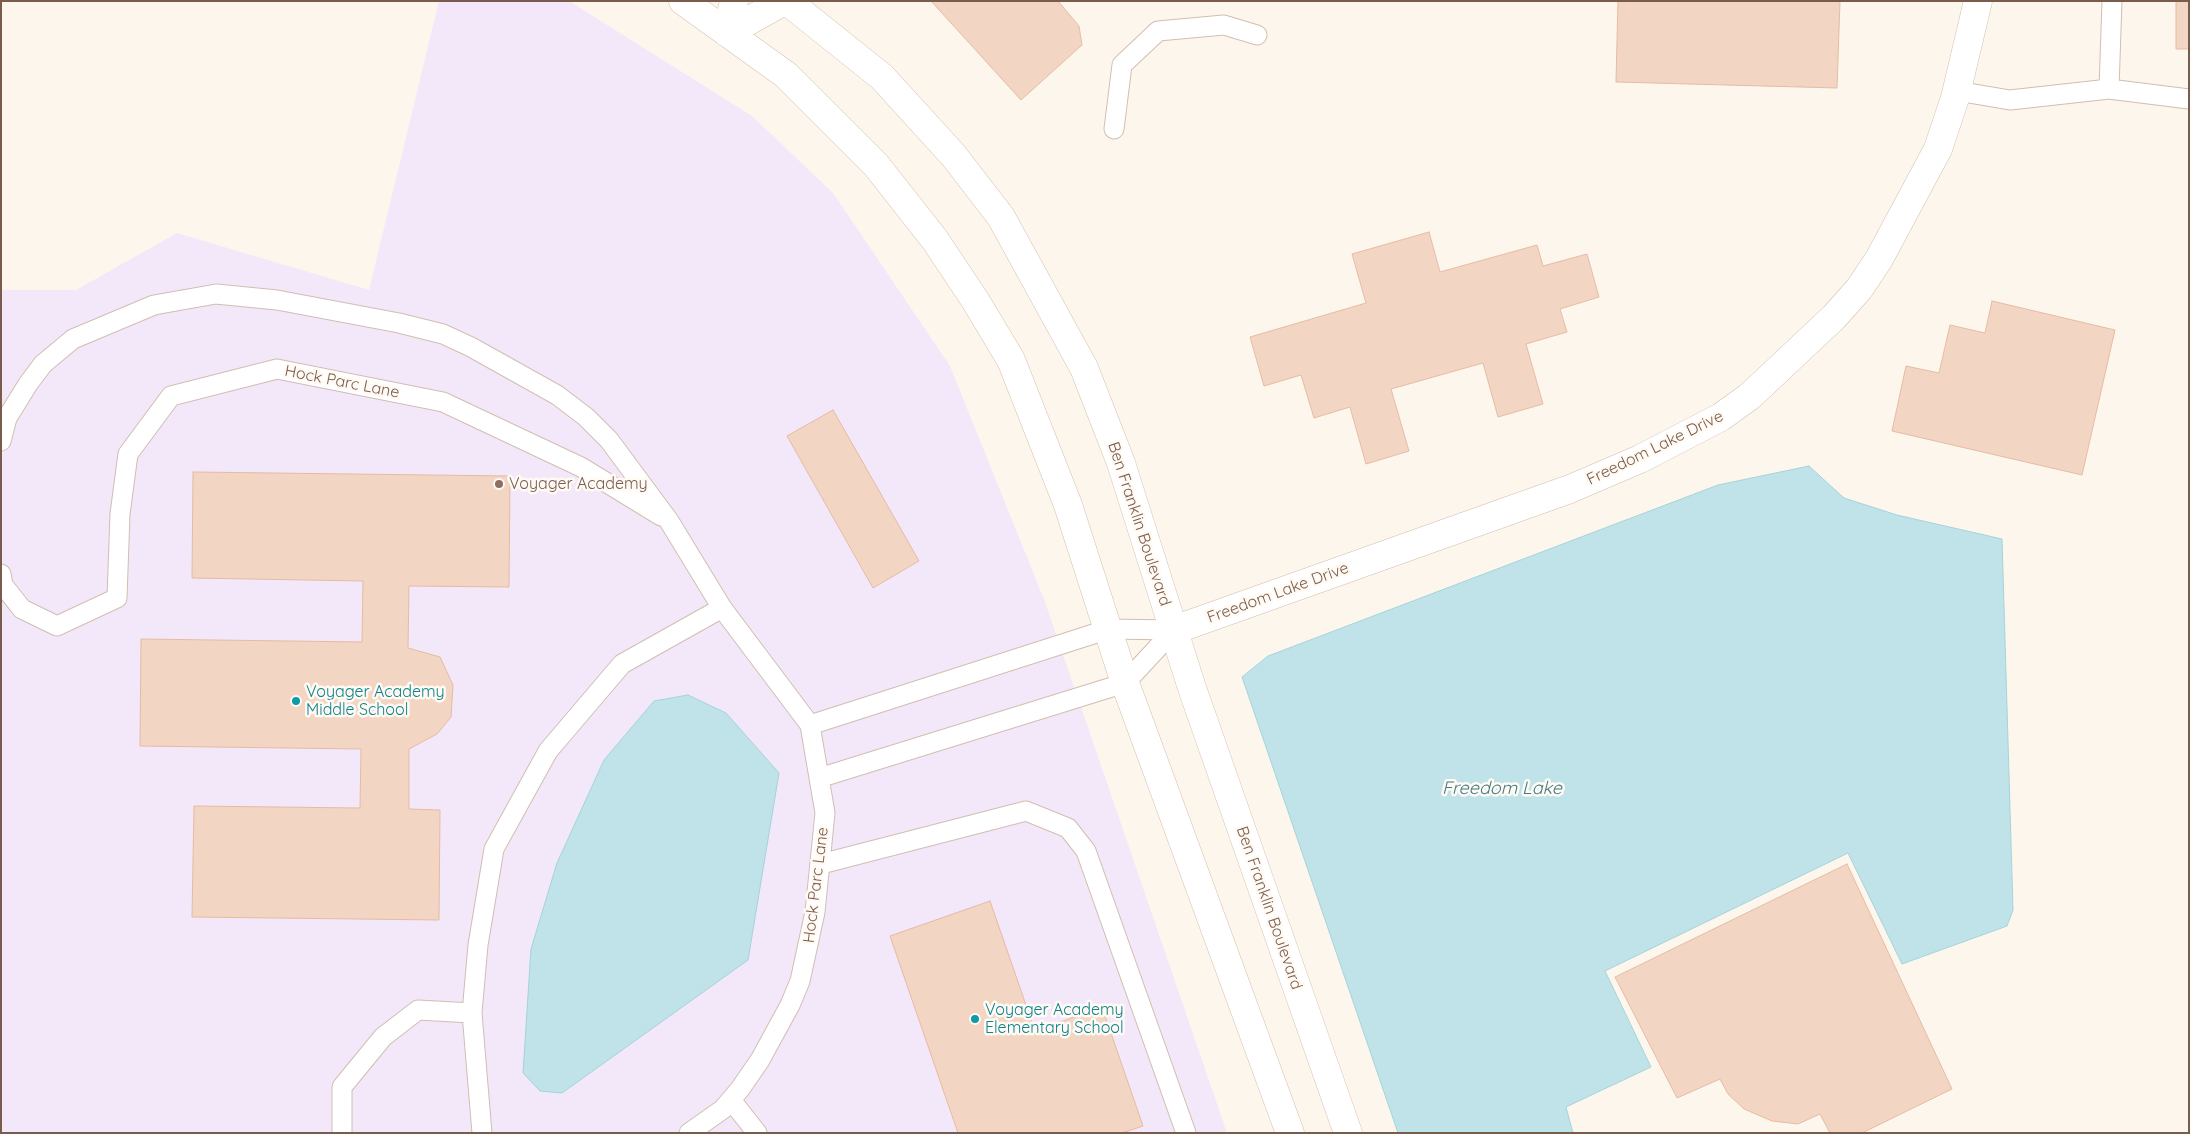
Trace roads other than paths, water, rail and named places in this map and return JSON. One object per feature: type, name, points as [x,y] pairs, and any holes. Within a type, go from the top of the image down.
[{"type":"street","points":[[683,1],[786,76],[876,165],[935,240],[975,300],[1011,360],[1038,425],[1109,628],[1125,683],[1290,1133]]},
{"type":"street","points":[[727,33],[734,1]]},
{"type":"street","points":[[727,33],[784,1]]},
{"type":"street","name":"Ben Franklin Boulevard","points":[[787,1],[882,77],[954,156],[1001,217],[1084,368],[1121,463],[1192,688],[1348,1133]]},
{"type":"street","name":"Freedom Lake Drive","points":[[1174,630],[1570,489],[1640,459],[1721,417],[1750,396],[1805,346],[1859,289],[1880,259],[1924,180],[1938,149],[1957,91],[1978,1]]},
{"type":"street","points":[[1274,1091],[1280,1133]]},
{"type":"lane","points":[[2109,89],[2112,1]]},
{"type":"lane","points":[[1114,129],[1122,65],[1158,31],[1224,25],[1257,35]]},
{"type":"lane","points":[[1957,91],[2010,100],[2109,89],[2189,99]]},
{"type":"lane","name":"Hock Parc Lane","points":[[1,441],[7,418],[28,384],[43,364],[73,339],[154,305],[216,294],[277,300],[399,323],[443,334],[479,351],[557,395],[586,417],[609,440],[632,468],[669,521],[722,608],[810,725],[825,813],[821,864],[813,921],[800,981],[790,1005],[760,1060],[731,1100],[723,1109],[689,1133]]},
{"type":"lane","name":"Hock Parc Lane","points":[[1,574],[3,585],[22,609],[57,626],[117,598],[120,514],[128,454],[171,396],[277,369],[443,402],[581,467],[669,521]]},
{"type":"lane","points":[[482,1133],[472,1013],[478,945],[494,849],[548,751],[622,664],[722,608]]},
{"type":"lane","points":[[810,725],[1109,628],[1174,630]]},
{"type":"lane","points":[[819,778],[1125,683],[1174,630]]},
{"type":"lane","points":[[821,864],[1026,811],[1068,828],[1086,851],[1186,1133]]},
{"type":"lane","points":[[342,1133],[342,1087],[383,1037],[418,1010],[472,1013]]},
{"type":"lane","points":[[731,1100],[757,1133]]},
{"type":"water","name":"Freedom Lake","points":[[1809,466],[1844,498],[1897,515],[2002,539],[2013,910],[2007,926],[1902,964],[1848,853],[1605,971],[1651,1067],[1566,1107],[1573,1133],[1398,1133],[1242,677],[1268,656],[1718,485]]},
{"type":"water","points":[[688,695],[726,713],[779,773],[748,960],[562,1093],[540,1091],[523,1073],[531,949],[557,863],[604,760],[654,701]]},
{"type":"place","name":"Voyager Academy","points":[[499,484]]},
{"type":"place","name":"Voyager Academy Middle School","points":[[296,701]]},
{"type":"place","name":"Voyager Academy Elementary School","points":[[975,1019]]}]
